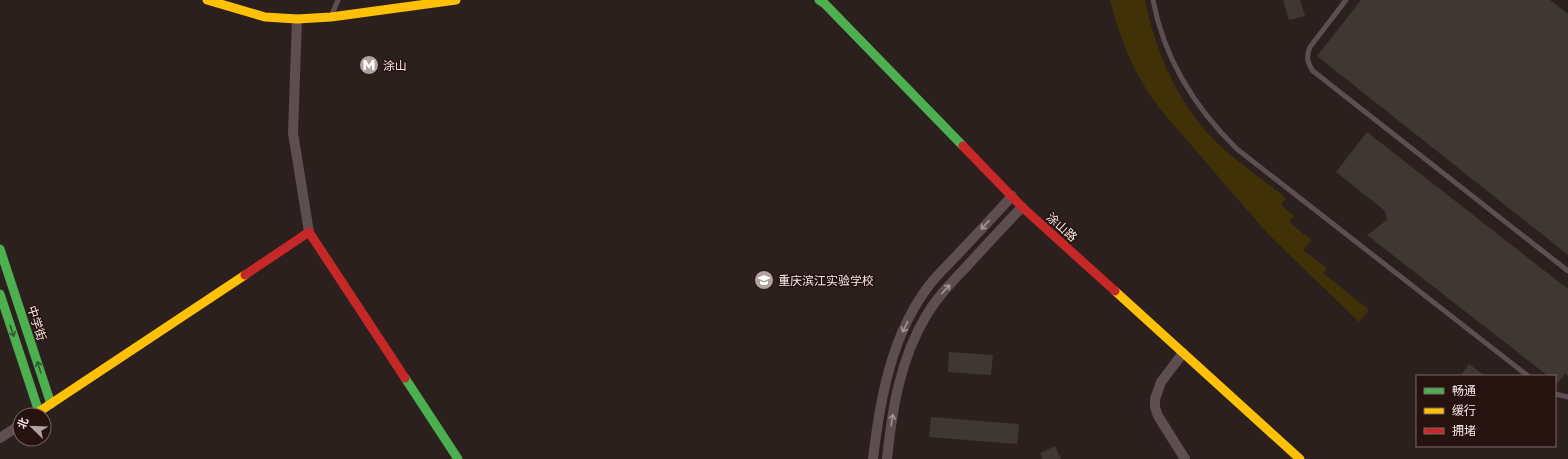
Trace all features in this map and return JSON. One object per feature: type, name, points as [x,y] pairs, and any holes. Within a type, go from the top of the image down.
[{"type":"main road","points":[[208,0],[265,17],[298,19],[331,17],[456,0]]},
{"type":"main road","name":"涂山路","points":[[820,0],[1022,207],[1300,459]]},
{"type":"main road","points":[[47,407],[309,232],[458,459]]},
{"type":"main road","name":"中学街","points":[[0,249],[51,404]]},
{"type":"main road","points":[[0,294],[35,407]]},
{"type":"street","points":[[298,19],[293,134],[309,232]]},
{"type":"street","points":[[873,459],[881,401],[889,368],[900,336],[914,308],[931,283],[1012,196]]},
{"type":"street","points":[[887,459],[889,437],[902,372],[913,341],[926,316],[941,294],[1022,207]]},
{"type":"street","points":[[1183,353],[1161,382],[1155,399],[1155,407],[1158,416],[1186,459]]},
{"type":"street","points":[[0,438],[12,430]]},
{"type":"lane","points":[[331,17],[338,0]]},
{"type":"lane","points":[[1154,0],[1163,39],[1175,67],[1189,90],[1219,131],[1237,149],[1527,375]]},
{"type":"lane","points":[[1346,0],[1310,47],[1306,55],[1308,64],[1313,71],[1568,271]]},
{"type":"lane","points":[[1556,394],[1568,396]]},
{"type":"shaded area","points":[[1110,0],[1145,0],[1149,19],[1161,55],[1168,72],[1187,106],[1210,136],[1237,160],[1286,198],[1281,205],[1294,216],[1289,222],[1311,240],[1303,250],[1327,268],[1323,273],[1369,310],[1359,322],[1268,234],[1160,109],[1143,83],[1129,57]]},
{"type":"building","points":[[1283,0],[1300,0],[1305,16],[1289,20]]},
{"type":"building","points":[[1361,0],[1550,0],[1568,14],[1568,255],[1317,56]]},
{"type":"building","points":[[1367,132],[1568,289],[1568,376],[1565,374],[1557,384],[1556,375],[1547,375],[1367,235],[1387,220],[1385,211],[1336,172]]},
{"type":"building","points":[[949,352],[993,355],[991,375],[948,372]]},
{"type":"building","points":[[1469,364],[1484,375],[1463,375],[1462,374]]},
{"type":"building","points":[[931,417],[1019,424],[1017,444],[929,437]]},
{"type":"building","points":[[1055,446],[1061,459],[1042,459],[1040,453]]},
{"type":"traffic: fast","points":[[819,0],[825,4],[963,146]]},
{"type":"traffic: fast","points":[[0,249],[51,404]]},
{"type":"traffic: fast","points":[[0,294],[37,407]]},
{"type":"traffic: fast","points":[[405,378],[458,459]]},
{"type":"traffic: slow","points":[[207,0],[265,17],[297,19],[331,17],[456,0]]},
{"type":"traffic: slow","points":[[46,407],[245,275]]},
{"type":"traffic: slow","points":[[1115,291],[1300,459]]},
{"type":"traffic: jam","points":[[963,146],[1022,207],[1115,291]]},
{"type":"traffic: jam","points":[[245,275],[309,232],[405,378]]},
{"type":"place","name":"涂山","points":[[369,65]]},
{"type":"place","name":"重庆滨江实验学校","points":[[764,280]]}]
